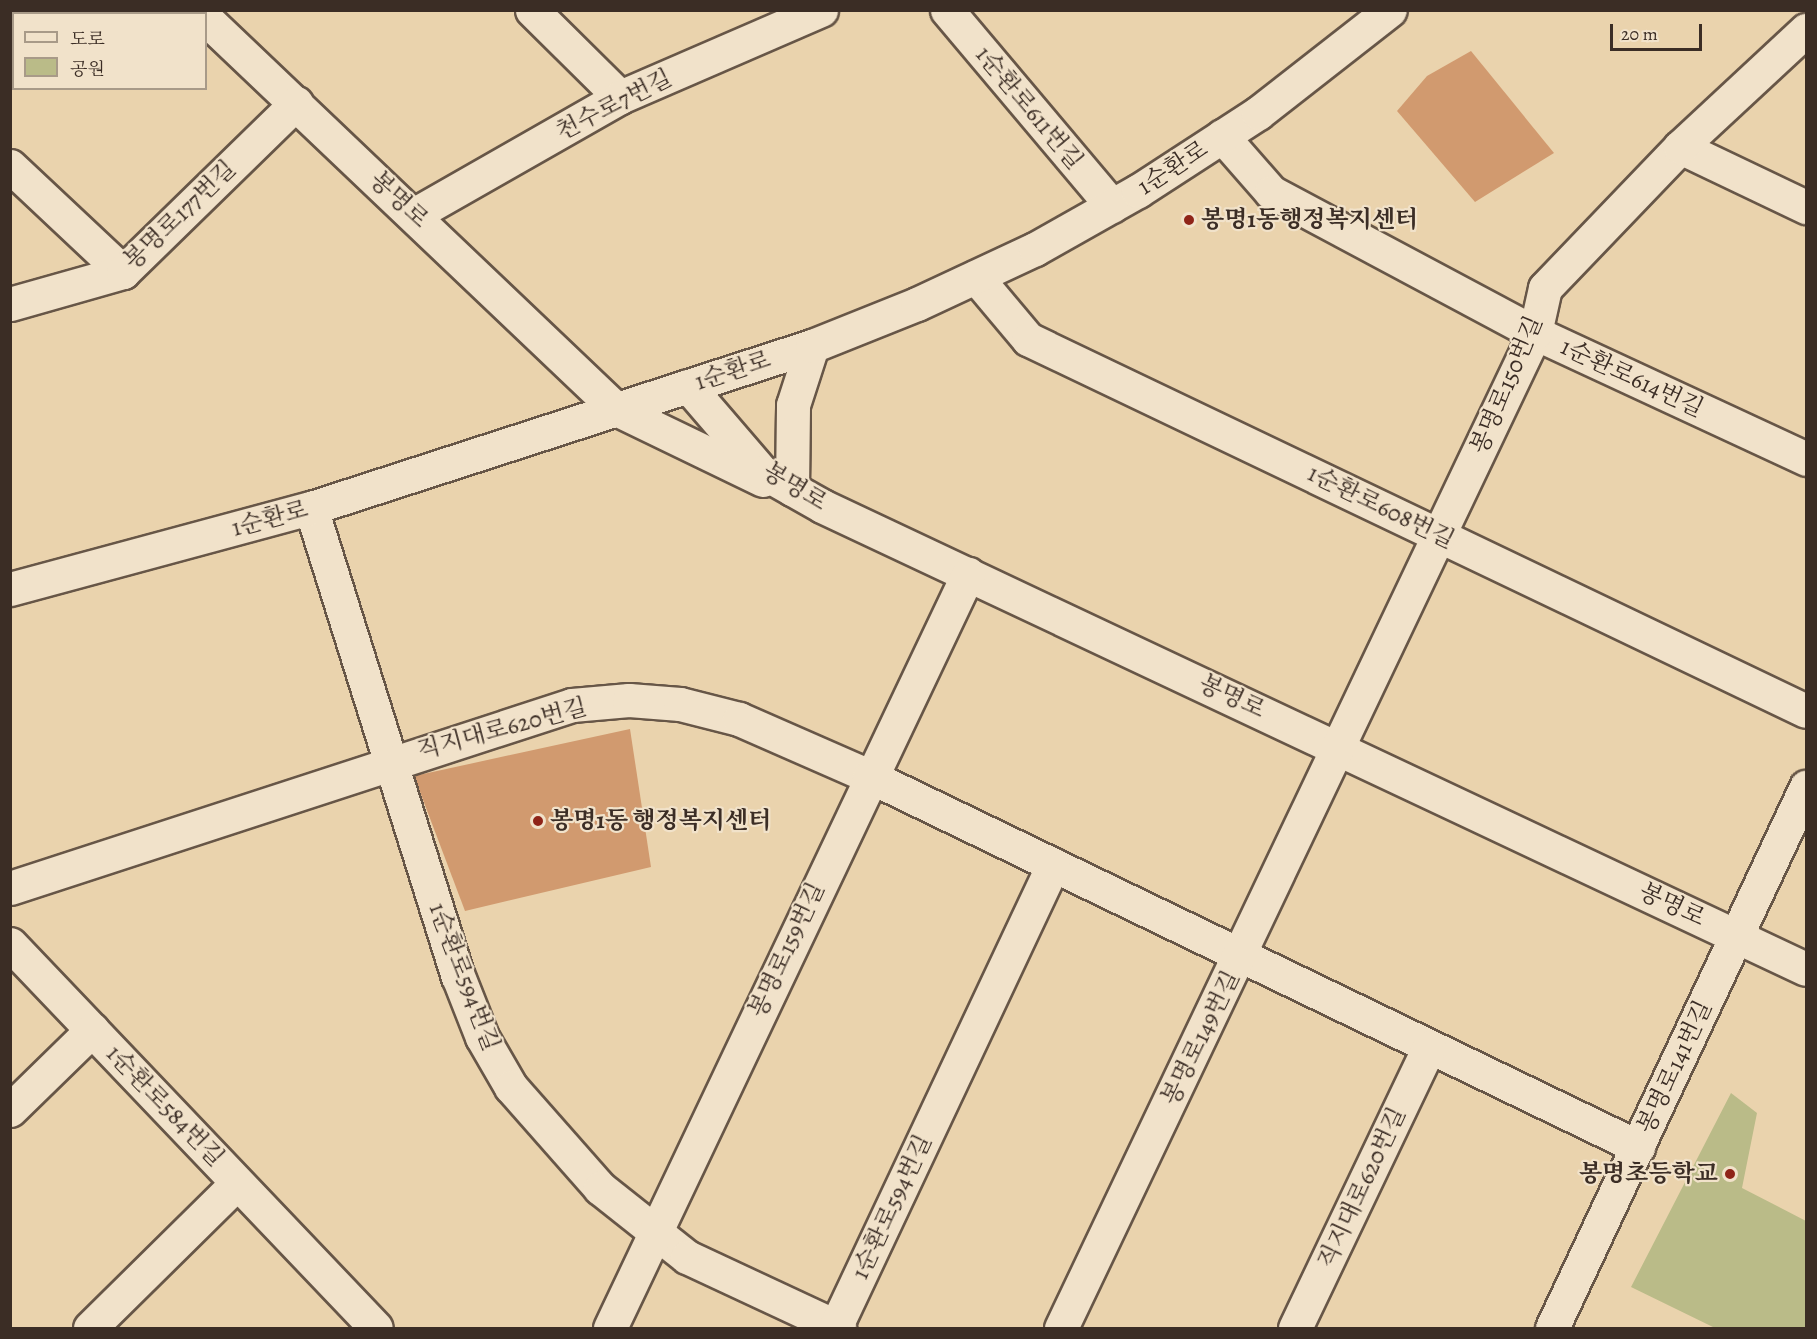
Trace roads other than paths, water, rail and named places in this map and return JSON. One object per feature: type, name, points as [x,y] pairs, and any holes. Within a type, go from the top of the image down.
[{"type":"street","points":[[532,10],[620,98]]},
{"type":"street","name":"천수로7번길","points":[[415,214],[620,98],[821,10]]},
{"type":"street","name":"1순환로611번길","points":[[946,10],[1112,206]]},
{"type":"street","name":"1순환로","points":[[10,589],[311,508],[812,346],[976,277],[1112,206],[1222,136],[1390,10]]},
{"type":"street","name":"봉명로","points":[[207,20],[415,214],[616,409],[1806,969]]},
{"type":"street","name":"봉명로150번길","points":[[1336,746],[1440,536],[1535,333],[1545,288],[1680,147],[1806,30]]},
{"type":"street","name":"봉명로177번길","points":[[10,304],[123,272],[296,103]]},
{"type":"street","name":"1순환로614번길","points":[[1222,136],[1271,192],[1535,333],[1806,459]]},
{"type":"street","points":[[1680,147],[1806,207]]},
{"type":"street","points":[[10,166],[123,272]]},
{"type":"street","name":"1순환로608번길","points":[[976,277],[1028,339],[1806,711]]},
{"type":"street","points":[[792,489],[795,393],[812,346]]},
{"type":"street","name":"봉명로","points":[[688,386],[762,472],[822,506]]},
{"type":"street","name":"1순환로594번길","points":[[311,508],[389,761],[482,1037],[511,1087],[600,1188],[687,1257],[836,1328],[1053,865]]},
{"type":"street","name":"봉명로159번길","points":[[610,1329],[869,776],[968,574]]},
{"type":"street","name":"직지대로620번길","points":[[10,888],[389,761],[572,705],[629,700],[680,704],[739,719],[869,776],[1240,957],[1638,1147]]},
{"type":"street","name":"봉명로149번길","points":[[1061,1329],[1240,957],[1336,746]]},
{"type":"street","name":"봉명로141번길","points":[[1552,1329],[1806,787]]},
{"type":"street","name":"1순환로584번길","points":[[10,944],[376,1329]]},
{"type":"street","name":"1순환로584번길","points":[[10,1110],[92,1030]]},
{"type":"street","name":"직지대로620번길","points":[[1295,1329],[1429,1047]]},
{"type":"street","name":"1순환로584번길","points":[[90,1329],[237,1183]]},
{"type":"place","name":"봉명1동행정복지센터","points":[[1189,220]]},
{"type":"place","name":"봉명1동 행정복지센터","points":[[538,821]]},
{"type":"place","name":"봉명초등학교","points":[[1730,1174]]}]
